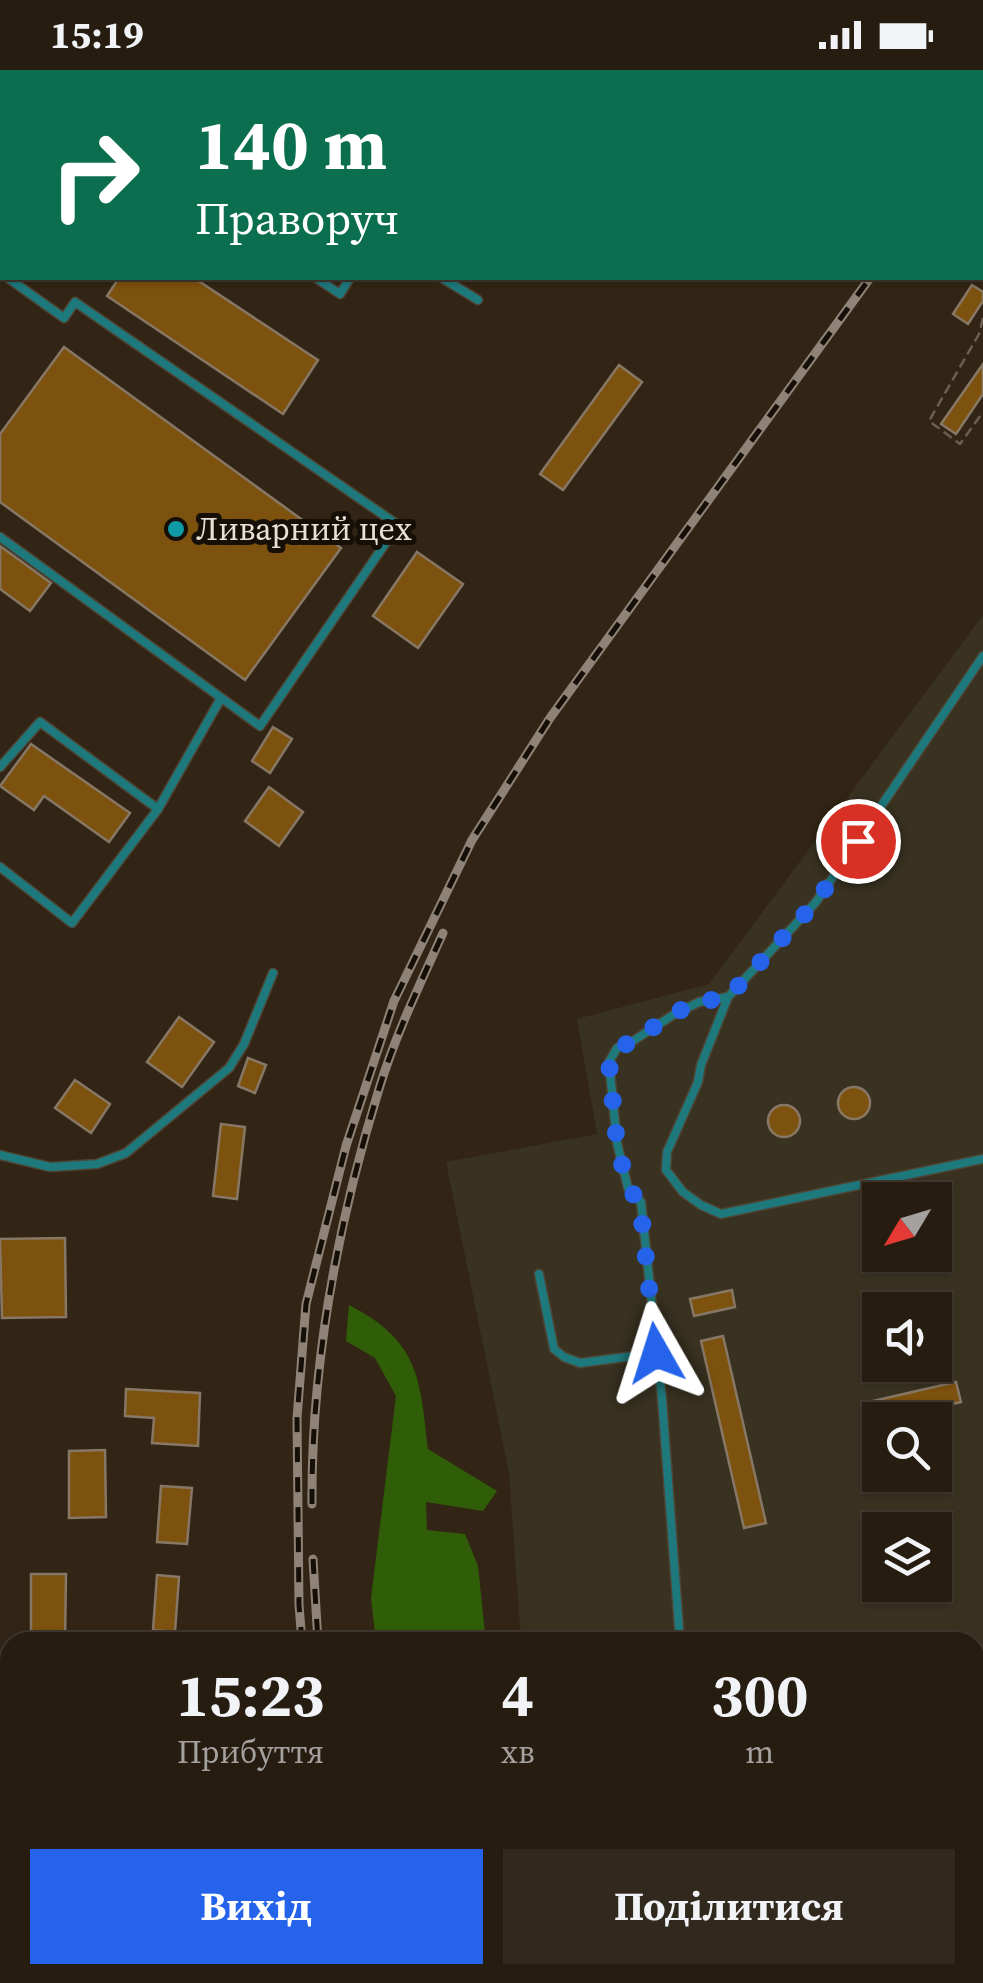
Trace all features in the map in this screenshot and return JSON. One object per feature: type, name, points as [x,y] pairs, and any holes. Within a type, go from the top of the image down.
[{"type":"lane","points":[[0,536],[260,726],[398,524],[75,302],[64,318],[11,280]]},
{"type":"lane","points":[[319,280],[340,294],[349,280]]},
{"type":"lane","points":[[445,280],[478,300]]},
{"type":"lane","points":[[983,656],[816,902],[728,997],[698,1082],[666,1152],[666,1170],[682,1192],[721,1214],[983,1159]]},
{"type":"lane","points":[[0,867],[72,923],[158,809],[221,698]]},
{"type":"lane","points":[[0,767],[40,722],[158,809]]},
{"type":"lane","points":[[0,1156],[50,1167],[96,1164],[126,1153],[229,1068],[244,1044],[272,973]]},
{"type":"lane","points":[[679,1632],[662,1399],[640,1202],[628,1188],[617,1144],[609,1062],[617,1048],[672,1014],[699,1002],[728,997]]},
{"type":"lane","points":[[539,1274],[554,1349],[564,1357],[580,1363],[656,1353]]},
{"type":"path","points":[[983,318],[930,421],[960,444],[983,412]]},
{"type":"shaded area","points":[[983,615],[983,1632],[520,1632],[509,1473],[446,1162],[597,1134],[577,1019],[709,984]]},
{"type":"green space","points":[[349,1305],[390,1333],[403,1348],[418,1382],[428,1449],[497,1491],[483,1511],[426,1502],[427,1530],[465,1534],[478,1566],[485,1632],[375,1632],[371,1598],[396,1396],[375,1358],[346,1341]]},
{"type":"building","points":[[118,280],[197,280],[318,360],[283,414],[107,296]]},
{"type":"building","points":[[972,285],[983,292],[983,301],[968,324],[953,314]]},
{"type":"building","name":"Ливарний цех","points":[[64,347],[341,548],[245,680],[0,502],[0,434]]},
{"type":"building","points":[[983,364],[983,394],[956,434],[941,424]]},
{"type":"building","points":[[619,365],[642,382],[563,490],[540,474]]},
{"type":"building","points":[[0,546],[51,583],[30,611],[0,589]]},
{"type":"building","points":[[417,552],[463,584],[418,648],[373,616]]},
{"type":"building","points":[[273,727],[292,739],[270,773],[252,761]]},
{"type":"building","points":[[31,744],[130,813],[109,842],[44,796],[34,810],[0,786]]},
{"type":"building","points":[[269,787],[303,812],[279,846],[245,821]]},
{"type":"building","points":[[179,1017],[214,1042],[182,1087],[147,1062]]},
{"type":"building","points":[[248,1058],[266,1065],[255,1093],[238,1086]]},
{"type":"building","points":[[75,1080],[110,1104],[91,1133],[55,1108]]},
{"type":"building","points":[[854,1087],[865,1092],[870,1103],[865,1114],[854,1119],[843,1114],[838,1103],[843,1092]]},
{"type":"building","points":[[784,1105],[795,1110],[800,1121],[795,1132],[784,1137],[773,1132],[768,1121],[773,1110]]},
{"type":"building","points":[[221,1124],[245,1127],[237,1199],[213,1196]]},
{"type":"building","points":[[65,1238],[66,1317],[2,1318],[0,1239]]},
{"type":"building","points":[[732,1290],[735,1307],[694,1316],[690,1299]]},
{"type":"building","points":[[723,1336],[766,1523],[744,1528],[701,1341]]},
{"type":"building","points":[[956,1382],[961,1402],[952,1404],[873,1401]]},
{"type":"building","points":[[126,1389],[200,1393],[198,1446],[152,1443],[154,1418],[125,1416]]},
{"type":"building","points":[[105,1450],[106,1517],[69,1518],[69,1451]]},
{"type":"building","points":[[161,1486],[192,1488],[187,1544],[157,1542]]},
{"type":"building","points":[[31,1574],[66,1574],[65,1632],[31,1632]]},
{"type":"building","points":[[157,1575],[179,1577],[175,1632],[153,1630]]},
{"type":"railway","points":[[301,1632],[297,1418],[306,1304],[346,1146],[394,1001],[472,840],[550,718],[869,280]]},
{"type":"railway","points":[[312,1504],[322,1347],[351,1190],[385,1069],[443,933]]},
{"type":"railway","points":[[313,1559],[317,1632]]},
{"type":"place","name":"Ливарний цех","points":[[176,529]]},
{"type":"route","points":[[656,1353],[640,1202],[628,1188],[617,1144],[609,1062],[617,1048],[672,1014],[699,1002],[728,997],[816,902],[858,841]]}]
